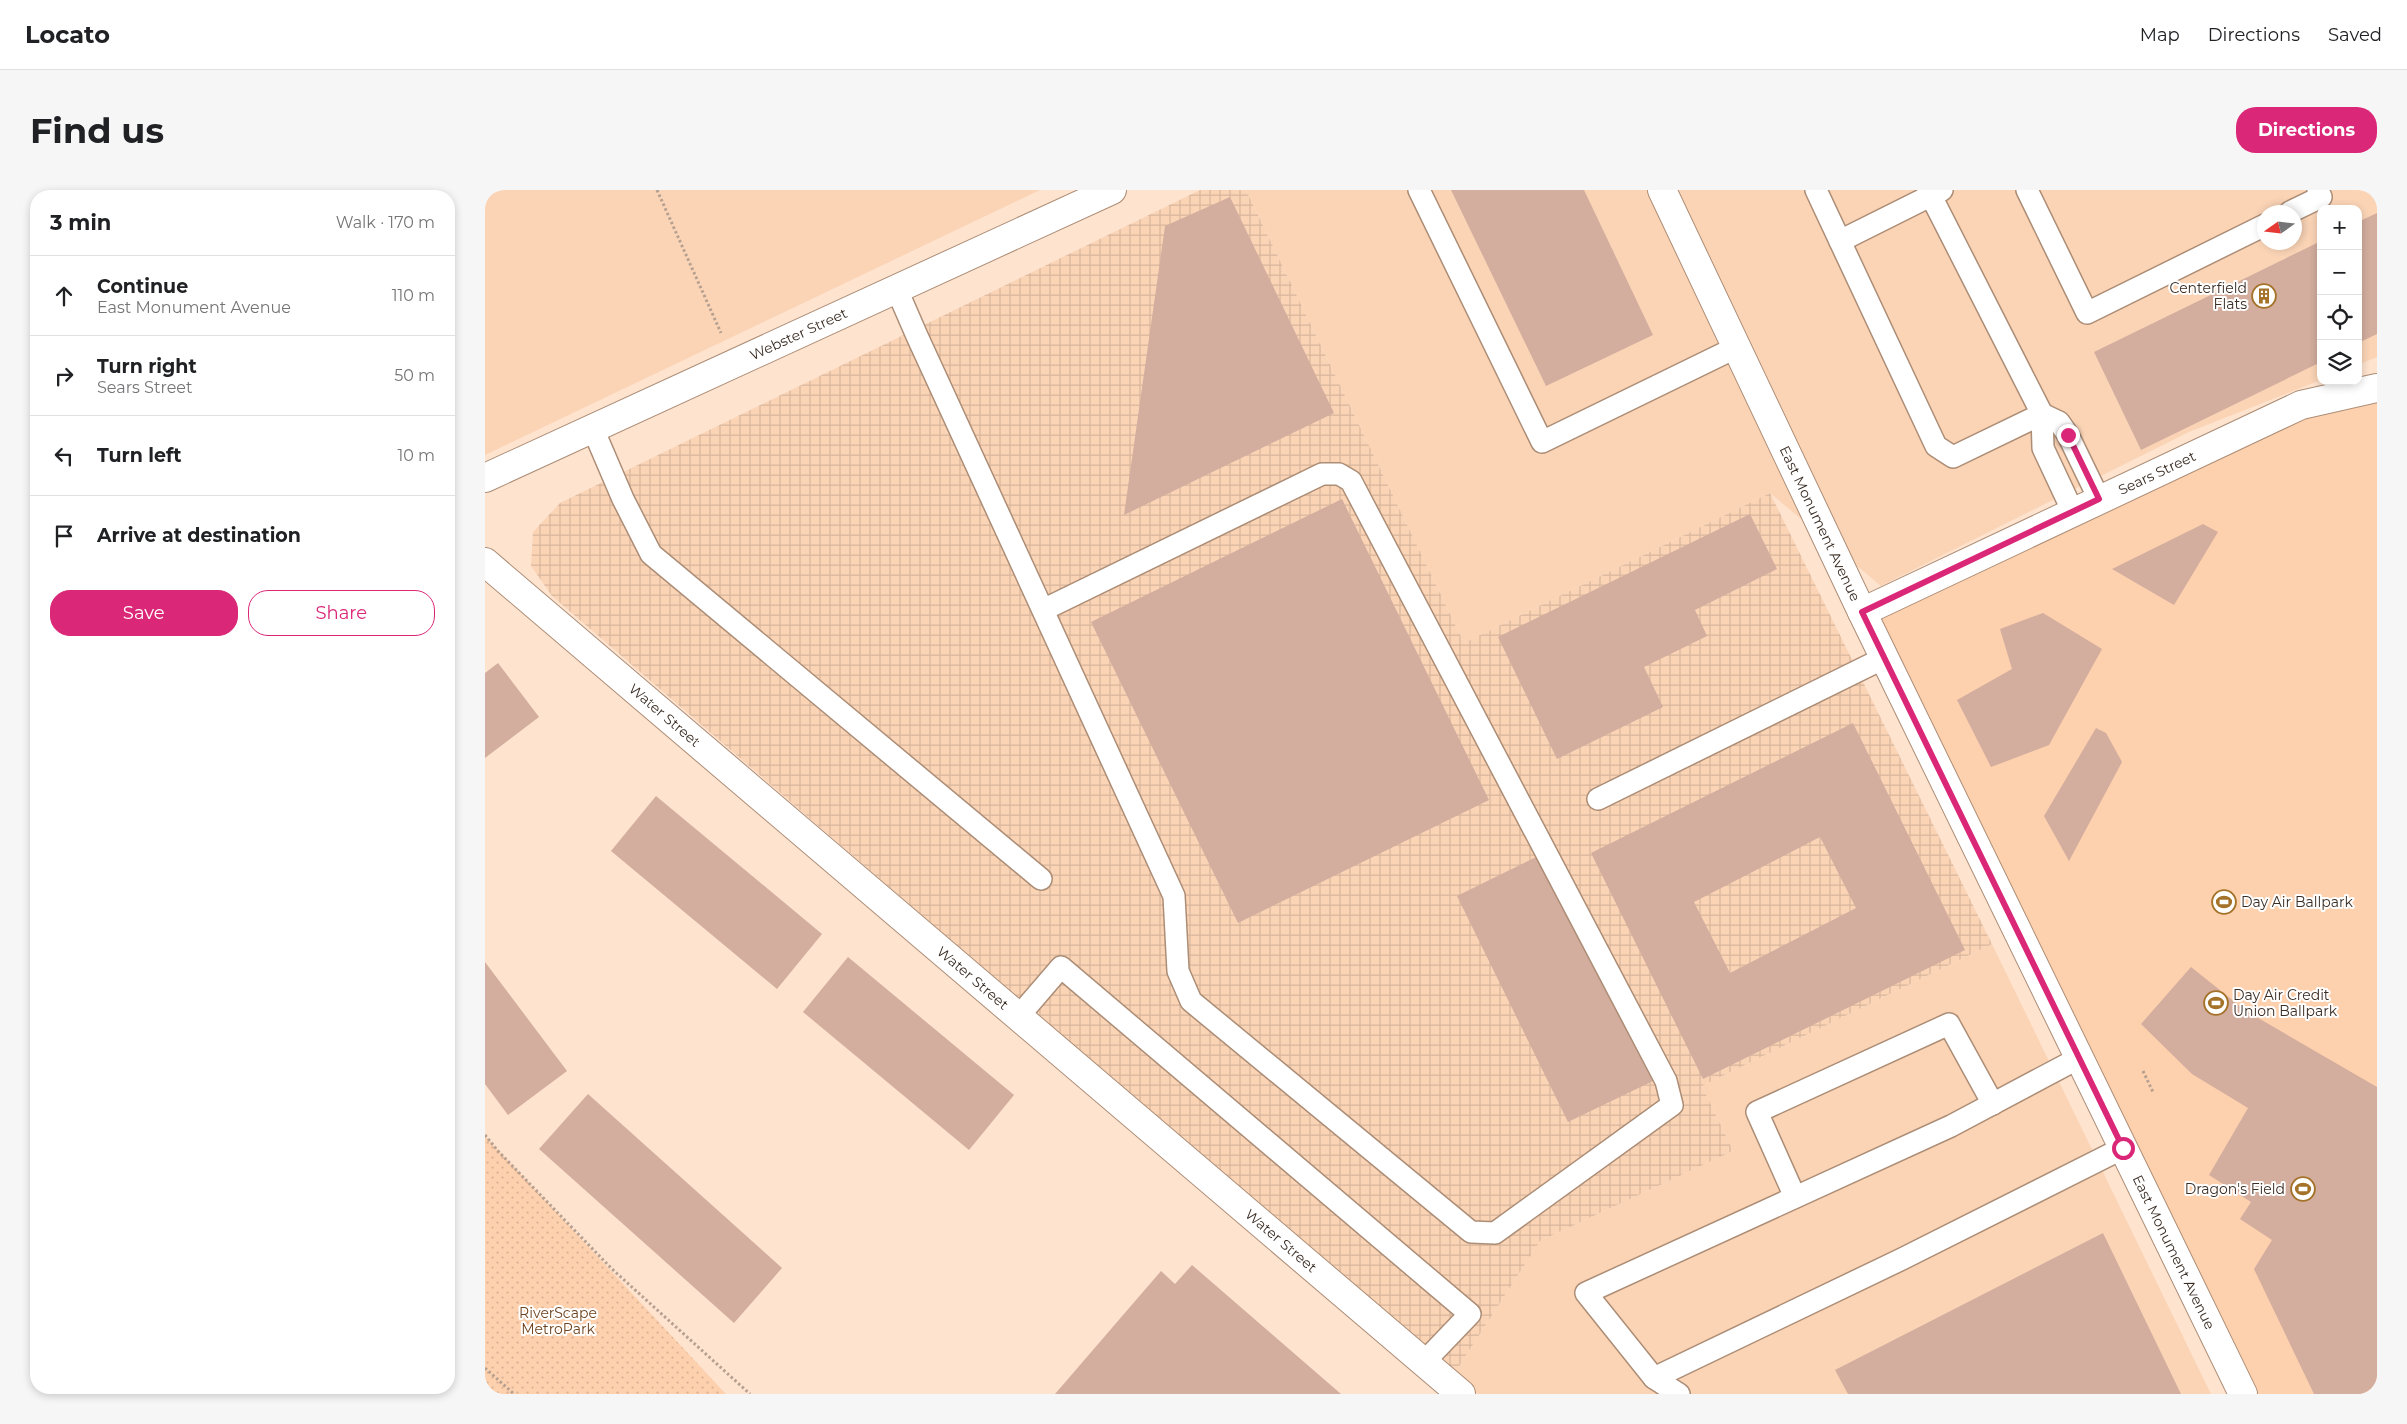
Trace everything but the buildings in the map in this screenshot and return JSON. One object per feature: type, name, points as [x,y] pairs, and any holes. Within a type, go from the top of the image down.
[{"type":"street","name":"Webster Street","points":[[485,478],[1112,190]]},
{"type":"street","name":"East Monument Avenue","points":[[1662,190],[1884,658],[2243,1394]]},
{"type":"street","name":"Sears Street","points":[[1862,612],[2301,405],[2377,388]]},
{"type":"street","name":"Water Street","points":[[485,562],[1461,1394]]},
{"type":"lane","points":[[1419,190],[1542,442],[1737,347]]},
{"type":"lane","points":[[1816,190],[1936,446],[1953,458],[2041,414]]},
{"type":"lane","points":[[2027,190],[2087,313],[2257,229]]},
{"type":"lane","points":[[2302,206],[2321,197],[2318,190]]},
{"type":"lane","points":[[1840,242],[1933,192],[2041,414],[2043,448],[2073,512]]},
{"type":"lane","points":[[897,290],[1043,610],[1174,896],[1178,971],[1191,1001],[1471,1232],[1495,1233],[1672,1106],[1666,1081],[1351,481],[1339,474],[1322,474],[1043,610]]},
{"type":"lane","points":[[2041,414],[2059,422],[2068,435],[2099,499]]},
{"type":"lane","points":[[593,429],[623,499],[651,554],[1041,878]]},
{"type":"lane","points":[[1598,799],[1884,658]]},
{"type":"lane","points":[[1018,1017],[1061,967],[1470,1314],[1424,1362]]},
{"type":"lane","points":[[1795,1197],[1757,1112],[1949,1024],[1993,1104]]},
{"type":"lane","points":[[1679,1394],[1654,1378],[1586,1293],[1951,1126],[2079,1058]]},
{"type":"lane","points":[[1654,1378],[1902,1259],[2123,1148]]},
{"type":"path","points":[[657,190],[735,363]]},
{"type":"path","points":[[2143,1071],[2153,1092]]},
{"type":"path","points":[[485,1135],[498,1151],[612,1268],[750,1394]]},
{"type":"path","points":[[485,1368],[513,1394]]},
{"type":"shaded area","points":[[485,190],[1040,190],[485,455]]},
{"type":"shaded area","points":[[1200,190],[1246,190],[1464,643],[1770,493],[1992,944],[1702,1086],[1733,1151],[1540,1241],[1454,1374],[552,596],[531,566],[533,532],[560,503]]},
{"type":"shaded area","points":[[1246,190],[2377,190],[2377,357],[2362,363],[2362,205],[2317,205],[2317,382],[2189,432],[1881,586],[1770,493],[1464,643]]},
{"type":"shaded area","points":[[1992,944],[2211,1394],[1478,1394],[1454,1374],[1540,1241],[1733,1151],[1702,1086]]},
{"type":"green space","name":"Day Air Ballpark","points":[[2377,388],[2377,1394],[2250,1394],[1862,612],[2099,499]]},
{"type":"green space","name":"RiverScape MetroPark","points":[[485,1136],[726,1394],[485,1394]]},
{"type":"place","name":"Centerfield Flats","points":[[2264,296]]},
{"type":"place","name":"Day Air Ballpark","points":[[2224,902]]},
{"type":"place","name":"Day Air Credit Union Ballpark","points":[[2216,1003]]},
{"type":"place","name":"Dragon's Field","points":[[2303,1189]]},
{"type":"route","points":[[2068,435],[2099,499],[1862,612],[2123,1148]]}]
